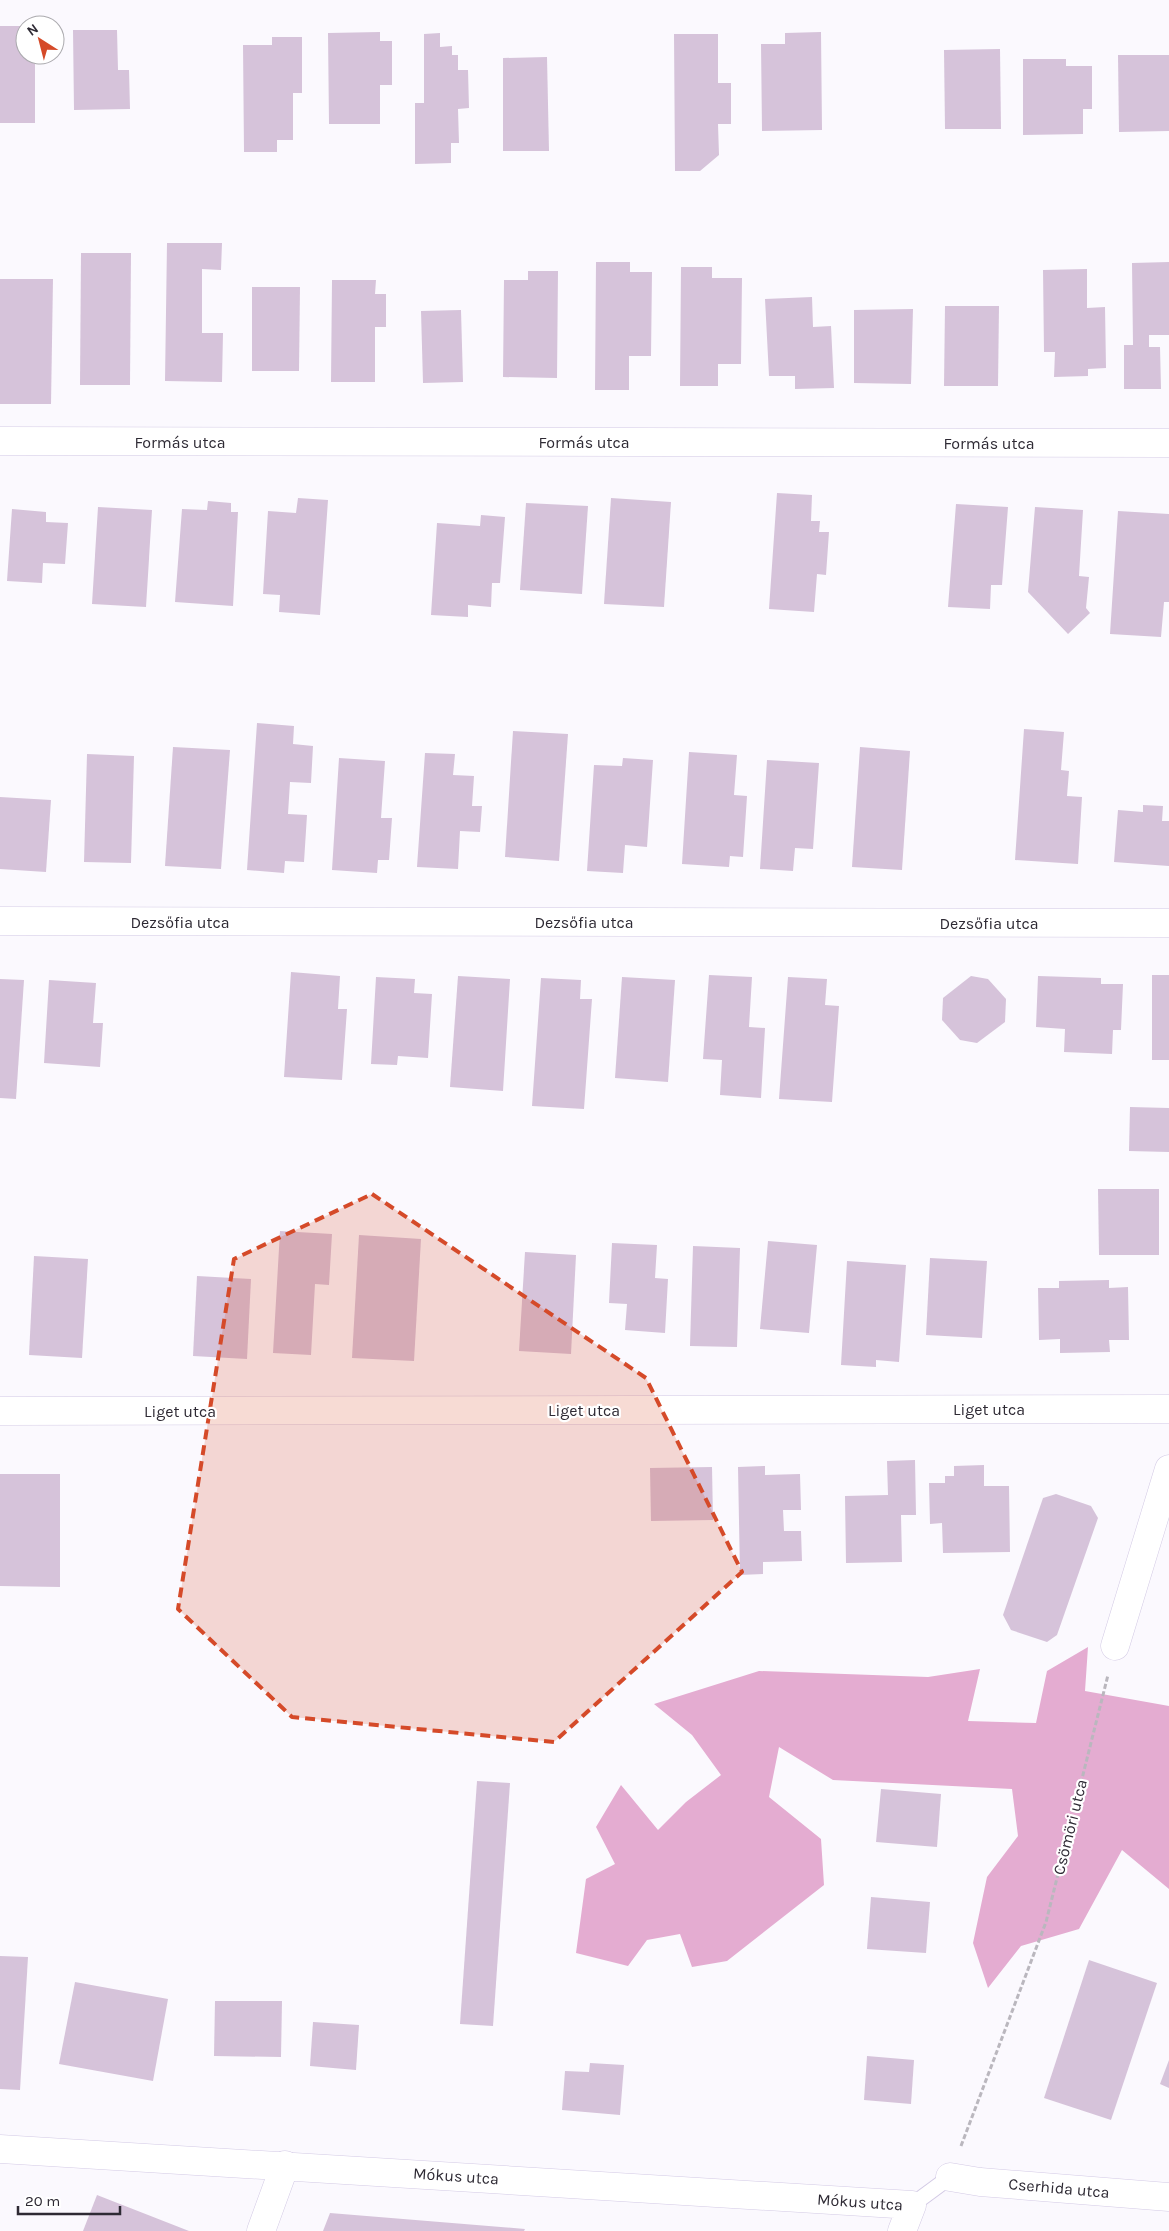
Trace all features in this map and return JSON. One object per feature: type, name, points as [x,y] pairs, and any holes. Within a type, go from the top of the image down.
[{"type":"street","name":"Formás utca","points":[[0,442],[1169,443]]},
{"type":"street","name":"Dezsőfia utca","points":[[0,921],[1169,923]]},
{"type":"street","name":"Liget utca","points":[[0,1412],[1169,1409]]},
{"type":"street","points":[[1115,1646],[1169,1469]]},
{"type":"street","name":"Mókus utca","points":[[0,2149],[912,2205]]},
{"type":"street","points":[[261,2231],[285,2166]]},
{"type":"street","name":"Cserhida utca","points":[[950,2177],[980,2182],[1169,2197]]},
{"type":"street","points":[[902,2231],[912,2205]]},
{"type":"lane","points":[[912,2205],[950,2177]]},
{"type":"path","name":"Csömöri utca","points":[[950,2177],[1046,1922],[1115,1646]]},
{"type":"highlighted area","points":[[372,1194],[646,1378],[742,1572],[554,1742],[292,1717],[178,1609],[234,1259]]},
{"type":"shaded area","points":[[1088,1647],[1085,1691],[1169,1706],[1169,1889],[1122,1850],[1079,1929],[1021,1946],[988,1988],[973,1943],[987,1877],[1018,1836],[1012,1789],[833,1780],[779,1747],[769,1797],[821,1839],[824,1885],[727,1961],[692,1967],[680,1934],[647,1940],[628,1966],[576,1953],[586,1879],[615,1864],[596,1827],[621,1785],[658,1830],[686,1802],[721,1775],[692,1735],[654,1704],[759,1671],[928,1677],[980,1669],[968,1721],[1036,1723],[1047,1671]]},
{"type":"building","points":[[0,26],[15,26],[15,65],[35,65],[35,123],[0,123]]},
{"type":"building","points":[[73,30],[117,30],[118,70],[129,70],[130,109],[74,110]]},
{"type":"building","points":[[380,32],[380,41],[392,41],[392,85],[380,85],[380,124],[329,124],[328,33]]},
{"type":"building","points":[[821,32],[822,130],[762,131],[761,44],[785,44],[785,33]]},
{"type":"building","points":[[440,33],[440,47],[452,46],[452,55],[458,55],[458,70],[468,70],[469,108],[458,109],[459,143],[451,143],[451,163],[415,164],[415,103],[424,103],[424,34]]},
{"type":"building","points":[[674,34],[718,34],[718,83],[731,83],[731,124],[718,124],[719,155],[700,171],[675,171]]},
{"type":"building","points":[[272,37],[302,37],[302,93],[293,93],[293,140],[277,140],[277,152],[244,152],[243,45],[272,45]]},
{"type":"building","points":[[1000,49],[1001,129],[945,129],[944,50]]},
{"type":"building","points":[[1118,55],[1169,55],[1169,131],[1119,132]]},
{"type":"building","points":[[547,57],[549,151],[503,151],[503,58]]},
{"type":"building","points":[[1023,59],[1066,59],[1066,66],[1092,66],[1092,109],[1083,109],[1083,134],[1023,135]]},
{"type":"building","points":[[167,243],[222,243],[221,270],[202,269],[202,333],[223,333],[222,382],[165,381]]},
{"type":"building","points":[[81,253],[131,253],[130,385],[80,385]]},
{"type":"building","points":[[596,262],[630,262],[630,272],[652,272],[651,356],[629,356],[629,390],[595,390]]},
{"type":"building","points":[[1169,262],[1169,335],[1149,335],[1149,347],[1160,347],[1161,389],[1124,389],[1124,345],[1133,345],[1132,263]]},
{"type":"building","points":[[681,267],[712,267],[712,278],[742,278],[741,364],[718,364],[718,386],[680,386]]},
{"type":"building","points":[[1087,269],[1087,308],[1105,307],[1106,368],[1088,369],[1088,376],[1054,377],[1055,352],[1044,352],[1043,270]]},
{"type":"building","points":[[528,271],[558,271],[557,378],[503,377],[504,280],[528,280]]},
{"type":"building","points":[[0,279],[53,279],[51,404],[0,404]]},
{"type":"building","points":[[332,280],[376,280],[375,294],[386,294],[386,327],[375,327],[375,382],[331,382]]},
{"type":"building","points":[[252,287],[300,287],[299,371],[252,371]]},
{"type":"building","points":[[812,297],[813,327],[831,326],[834,388],[795,389],[795,376],[769,376],[765,299]]},
{"type":"building","points":[[945,306],[999,306],[998,386],[944,386]]},
{"type":"building","points":[[913,309],[911,384],[854,383],[854,310]]},
{"type":"building","points":[[461,310],[463,382],[423,383],[421,311]]},
{"type":"building","points":[[777,493],[812,495],[811,521],[820,521],[819,532],[829,532],[826,575],[817,574],[814,612],[769,609]]},
{"type":"building","points":[[298,498],[328,500],[320,615],[279,612],[280,595],[263,594],[268,511],[296,513]]},
{"type":"building","points":[[611,498],[671,502],[664,607],[604,604]]},
{"type":"building","points":[[208,501],[231,503],[231,512],[238,512],[233,606],[175,602],[182,509],[207,510]]},
{"type":"building","points":[[526,503],[588,506],[582,594],[520,590]]},
{"type":"building","points":[[956,504],[1008,507],[1002,585],[991,585],[990,609],[948,607]]},
{"type":"building","points":[[98,507],[152,510],[146,607],[92,604]]},
{"type":"building","points":[[1035,507],[1083,510],[1079,576],[1089,577],[1086,608],[1090,613],[1068,634],[1028,592]]},
{"type":"building","points":[[12,509],[46,512],[46,522],[68,523],[65,564],[43,563],[42,583],[7,581]]},
{"type":"building","points":[[1118,511],[1169,514],[1169,602],[1164,602],[1161,637],[1110,634]]},
{"type":"building","points":[[481,515],[505,517],[500,583],[492,583],[491,607],[468,605],[468,617],[431,615],[437,523],[480,526]]},
{"type":"building","points":[[257,723],[294,726],[293,744],[313,746],[311,783],[290,782],[288,814],[307,815],[304,862],[285,861],[284,873],[247,870]]},
{"type":"building","points":[[1024,729],[1064,732],[1061,770],[1069,771],[1067,796],[1082,797],[1078,864],[1015,860]]},
{"type":"building","points":[[513,731],[568,734],[559,861],[505,857]]},
{"type":"building","points":[[173,747],[230,750],[221,869],[165,866]]},
{"type":"building","points":[[860,747],[910,751],[902,870],[852,867]]},
{"type":"building","points":[[689,752],[737,755],[734,795],[747,796],[743,857],[730,856],[729,867],[682,864]]},
{"type":"building","points":[[425,753],[455,754],[453,775],[474,776],[472,806],[482,806],[480,832],[460,831],[458,869],[417,867]]},
{"type":"building","points":[[87,754],[134,756],[131,863],[84,862]]},
{"type":"building","points":[[339,758],[385,761],[381,818],[392,818],[389,860],[378,860],[377,873],[332,870]]},
{"type":"building","points":[[623,758],[653,760],[647,847],[625,845],[623,873],[587,871],[594,765],[622,766]]},
{"type":"building","points":[[767,760],[819,763],[813,849],[795,848],[793,871],[760,869]]},
{"type":"building","points":[[0,797],[51,800],[46,872],[0,869]]},
{"type":"building","points":[[1143,805],[1163,806],[1162,821],[1169,821],[1169,866],[1114,862],[1118,810],[1143,812]]},
{"type":"building","points":[[291,972],[340,976],[338,1009],[347,1009],[342,1080],[284,1077]]},
{"type":"building","points":[[709,975],[752,977],[749,1027],[765,1028],[761,1098],[720,1095],[722,1060],[703,1059]]},
{"type":"building","points":[[1152,975],[1169,975],[1169,1060],[1152,1060]]},
{"type":"building","points":[[458,976],[510,979],[503,1091],[450,1087]]},
{"type":"building","points":[[971,976],[988,979],[1006,999],[1005,1022],[977,1043],[960,1040],[942,1020],[943,998]]},
{"type":"building","points":[[1038,976],[1101,978],[1101,984],[1123,984],[1121,1030],[1113,1030],[1112,1054],[1064,1052],[1065,1029],[1036,1027]]},
{"type":"building","points":[[376,977],[415,979],[414,993],[432,994],[428,1058],[398,1056],[397,1065],[371,1064]]},
{"type":"building","points":[[622,977],[675,980],[668,1082],[615,1078]]},
{"type":"building","points":[[788,977],[827,979],[825,1005],[839,1006],[832,1102],[779,1099]]},
{"type":"building","points":[[541,978],[581,980],[580,999],[592,999],[584,1109],[532,1106]]},
{"type":"building","points":[[0,979],[24,980],[16,1099],[0,1098]]},
{"type":"building","points":[[49,980],[96,983],[93,1023],[103,1023],[100,1067],[44,1063]]},
{"type":"building","points":[[1130,1107],[1169,1108],[1169,1152],[1129,1151]]},
{"type":"building","points":[[1098,1189],[1159,1189],[1159,1255],[1099,1255]]},
{"type":"building","points":[[280,1231],[332,1234],[329,1285],[315,1284],[311,1355],[273,1353]]},
{"type":"building","points":[[359,1235],[421,1239],[414,1361],[352,1358]]},
{"type":"building","points":[[768,1241],[817,1245],[809,1333],[760,1329]]},
{"type":"building","points":[[612,1243],[657,1245],[655,1278],[668,1279],[665,1333],[625,1330],[627,1304],[609,1303]]},
{"type":"building","points":[[693,1246],[740,1248],[737,1347],[690,1346]]},
{"type":"building","points":[[525,1252],[576,1255],[571,1354],[519,1351]]},
{"type":"building","points":[[34,1256],[88,1259],[82,1358],[29,1355]]},
{"type":"building","points":[[930,1258],[987,1261],[982,1338],[926,1335]]},
{"type":"building","points":[[847,1261],[906,1265],[899,1362],[876,1360],[876,1367],[841,1365]]},
{"type":"building","points":[[197,1276],[251,1279],[247,1359],[193,1356]]},
{"type":"building","points":[[1109,1280],[1109,1288],[1128,1287],[1129,1340],[1109,1340],[1110,1352],[1060,1353],[1060,1339],[1039,1340],[1038,1288],[1059,1288],[1059,1281]]},
{"type":"building","points":[[915,1460],[916,1515],[901,1515],[902,1562],[846,1563],[845,1496],[888,1495],[887,1461]]},
{"type":"building","points":[[984,1465],[984,1486],[1009,1486],[1010,1552],[943,1553],[942,1523],[930,1524],[929,1483],[945,1483],[945,1476],[954,1476],[954,1466]]},
{"type":"building","points":[[765,1466],[765,1475],[800,1474],[801,1510],[783,1510],[784,1531],[801,1531],[802,1561],[763,1562],[763,1574],[740,1575],[738,1467]]},
{"type":"building","points":[[712,1467],[713,1520],[651,1521],[650,1468]]},
{"type":"building","points":[[0,1474],[60,1474],[60,1587],[0,1586]]},
{"type":"building","points":[[1056,1494],[1091,1506],[1098,1518],[1057,1635],[1047,1642],[1011,1630],[1003,1615],[1043,1498]]},
{"type":"building","points":[[477,1781],[510,1783],[493,2026],[460,2024]]},
{"type":"building","points":[[881,1789],[941,1794],[937,1847],[876,1842]]},
{"type":"building","points":[[871,1897],[930,1902],[926,1953],[867,1949]]},
{"type":"building","points":[[0,1956],[28,1957],[20,2090],[0,2089]]},
{"type":"building","points":[[1089,1960],[1157,1983],[1111,2120],[1044,2098]]},
{"type":"building","points":[[75,1982],[168,1999],[153,2081],[59,2064]]},
{"type":"building","points":[[215,2001],[282,2001],[281,2057],[214,2056]]},
{"type":"building","points":[[313,2022],[359,2025],[356,2070],[310,2066]]},
{"type":"building","points":[[867,2056],[914,2060],[911,2104],[864,2100]]},
{"type":"building","points":[[1169,2060],[1169,2088],[1160,2084]]},
{"type":"building","points":[[590,2063],[624,2065],[620,2115],[562,2110],[565,2071],[589,2072]]},
{"type":"building","points":[[97,2195],[189,2231],[83,2231]]},
{"type":"building","points":[[330,2213],[525,2229],[524,2231],[323,2231]]}]
